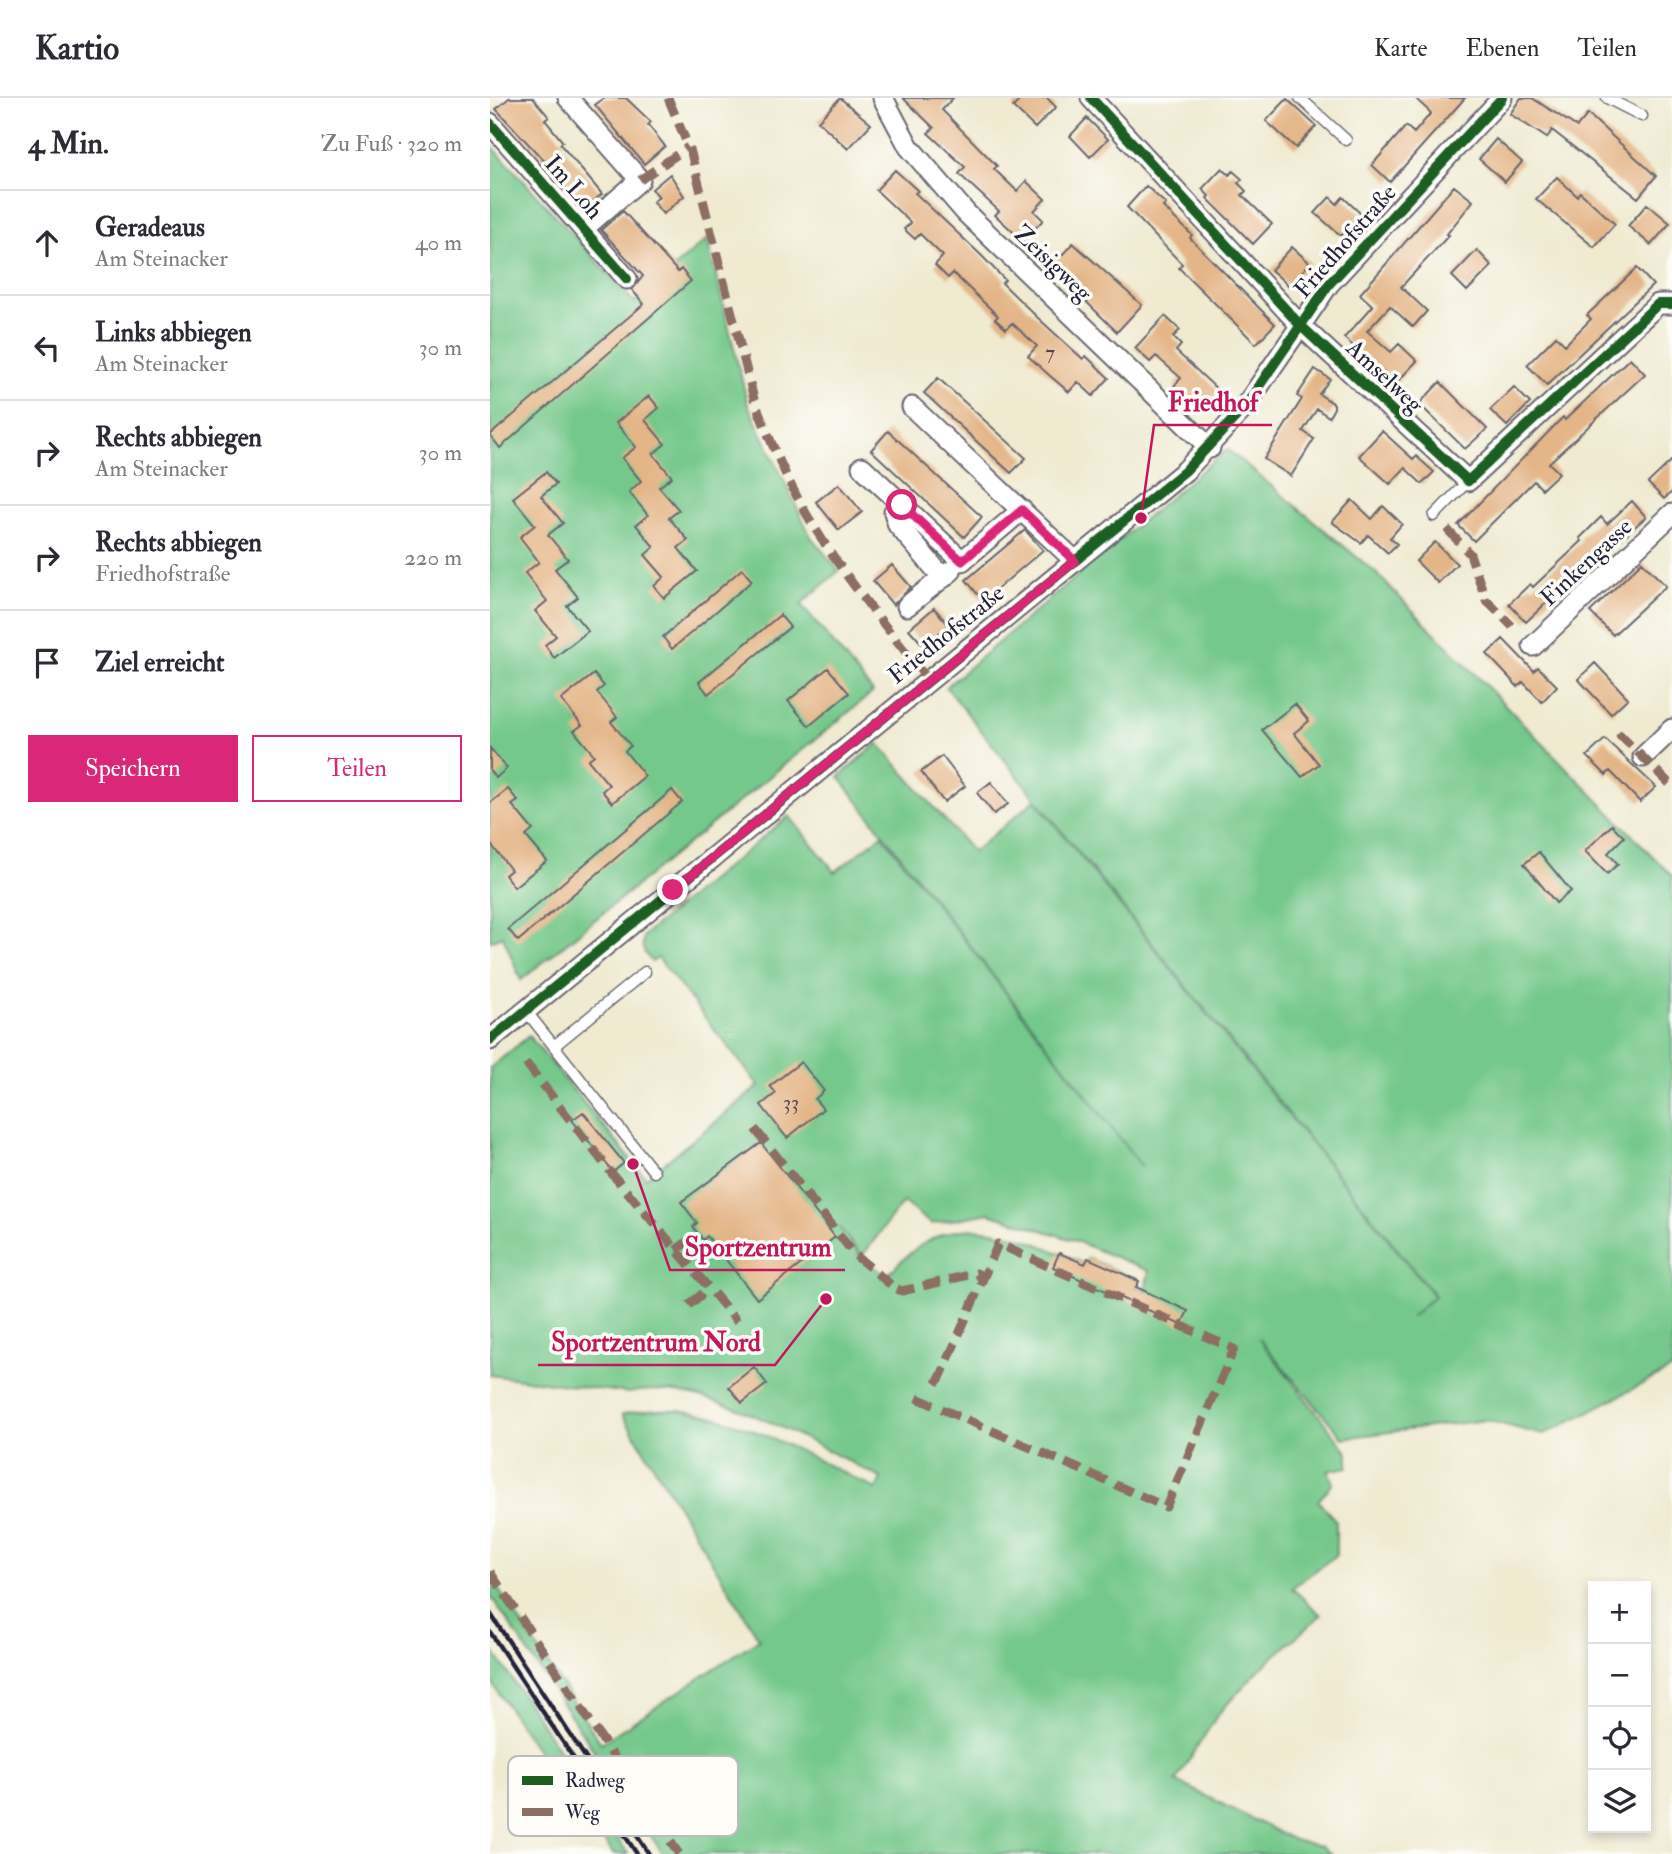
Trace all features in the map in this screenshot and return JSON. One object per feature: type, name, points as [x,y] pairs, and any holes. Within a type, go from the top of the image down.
[{"type":"street","name":"Im Loh","points":[[568,98],[640,180],[583,229]]},
{"type":"street","name":"Zeisigweg","points":[[883,98],[909,147],[966,214],[1210,448]]},
{"type":"street","name":"Amselweg","points":[[1091,98],[1301,327],[1468,481]]},
{"type":"street","name":"Friedhofstraße","points":[[490,1040],[1210,448],[1244,408],[1329,284],[1502,98]]},
{"type":"street","name":"Im Loh","points":[[490,123],[627,279]]},
{"type":"street","points":[[1468,481],[1658,304],[1672,304]]},
{"type":"street","points":[[912,407],[1075,561]]},
{"type":"street","points":[[862,467],[962,561]]},
{"type":"street","points":[[902,505],[894,512],[898,525],[943,578]]},
{"type":"street","points":[[907,606],[1022,510]]},
{"type":"street","name":"Finkengasse","points":[[1533,646],[1672,514]]},
{"type":"street","points":[[1643,757],[1672,729]]},
{"type":"lane","points":[[1300,98],[1346,140]]},
{"type":"lane","points":[[1607,98],[1642,116]]},
{"type":"lane","points":[[1434,516],[1468,481]]},
{"type":"lane","points":[[554,1046],[645,972]]},
{"type":"lane","points":[[526,1011],[654,1172]]},
{"type":"green space","points":[[490,144],[634,302],[707,239],[748,405],[811,537],[839,571],[801,604],[873,692],[521,980],[503,936],[490,941]]},
{"type":"green space","points":[[1227,449],[1376,573],[1672,876],[1672,1369],[1543,1435],[1486,1420],[1343,1438],[1259,1339],[1348,1453],[1348,1467],[1328,1471],[1333,1483],[1318,1501],[1336,1521],[1336,1555],[1292,1588],[1321,1615],[1259,1670],[1218,1714],[1176,1781],[1294,1840],[1321,1846],[1331,1854],[663,1854],[651,1836],[738,1836],[738,1756],[598,1756],[490,1595],[490,1577],[601,1743],[759,1639],[622,1414],[657,1410],[692,1412],[763,1434],[876,1489],[881,1478],[758,1417],[689,1394],[657,1390],[629,1393],[490,1375],[490,1068],[529,1036],[646,1178],[759,1086],[658,958],[652,962],[649,959],[642,943],[644,935],[789,816],[835,872],[882,835],[1142,1167],[839,777],[878,743],[973,852],[1035,800],[1434,1296],[1411,1317],[1435,1296],[946,687]],"holes":[[[903,1202],[931,1224],[989,1213],[1076,1241],[1149,1271],[1145,1291],[1136,1287],[1139,1281],[1088,1258],[1084,1264],[1030,1241],[1005,1233],[981,1230],[957,1231],[934,1238],[910,1253],[887,1276],[861,1257],[839,1227],[862,1256]]]},
{"type":"green space","points":[[490,1646],[563,1756],[541,1756],[490,1680]]},
{"type":"green space","points":[[601,1836],[616,1836],[628,1854],[613,1854]]},
{"type":"building","points":[[509,98],[533,98],[549,117],[545,120],[563,142],[560,144],[602,194],[583,210],[547,164],[496,109]]},
{"type":"building","points":[[604,98],[626,98],[651,122],[648,125],[665,146],[644,164],[595,105]]},
{"type":"building","points":[[840,98],[871,124],[848,149],[818,121]]},
{"type":"building","points":[[903,98],[953,98],[942,110],[997,166],[994,169],[1017,191],[1026,181],[1045,199],[1034,211],[1043,220],[1023,241],[995,215],[999,211],[959,174],[965,167],[928,133],[934,128]]},
{"type":"building","points":[[1022,98],[1047,98],[1056,107],[1035,128],[1013,107]]},
{"type":"building","points":[[1415,98],[1465,98],[1390,182],[1372,165],[1406,126],[1414,133],[1431,113]]},
{"type":"building","points":[[1521,98],[1532,98],[1577,127],[1588,114],[1656,176],[1638,198],[1552,130],[1547,138],[1510,114]]},
{"type":"building","points":[[1287,99],[1316,126],[1296,148],[1266,121]]},
{"type":"building","points":[[1087,118],[1108,139],[1090,157],[1070,136]]},
{"type":"building","points":[[1496,139],[1522,162],[1505,182],[1479,159]]},
{"type":"building","points":[[1222,168],[1229,175],[1233,171],[1242,179],[1238,183],[1246,191],[1242,195],[1272,224],[1253,244],[1207,198],[1209,196],[1202,189]]},
{"type":"building","points":[[895,170],[918,191],[915,193],[981,255],[1005,280],[1002,283],[1038,318],[1083,359],[1086,356],[1109,378],[1093,396],[1078,382],[1069,392],[1028,356],[1037,346],[1012,323],[1006,329],[995,319],[998,316],[953,273],[948,278],[935,265],[943,256],[920,234],[915,239],[904,229],[911,223],[876,190]]},
{"type":"building","points":[[670,174],[684,196],[663,214],[653,202],[659,197],[652,189]]},
{"type":"building","points":[[1557,177],[1577,196],[1580,192],[1615,224],[1594,247],[1536,199]]},
{"type":"building","points":[[1146,186],[1166,204],[1163,207],[1192,235],[1190,238],[1275,324],[1256,344],[1179,268],[1182,264],[1127,207]]},
{"type":"building","points":[[1454,186],[1473,201],[1447,234],[1449,235],[1401,287],[1427,311],[1413,327],[1390,306],[1367,331],[1391,352],[1399,344],[1417,361],[1396,383],[1344,338],[1373,306],[1360,294]]},
{"type":"building","points":[[1330,197],[1337,204],[1343,197],[1361,214],[1341,236],[1315,213]]},
{"type":"building","points":[[1647,204],[1670,223],[1651,245],[1628,226]]},
{"type":"building","points":[[623,211],[678,272],[681,269],[691,281],[500,448],[490,435],[644,304],[632,290],[643,276],[601,230]]},
{"type":"building","points":[[1073,243],[1142,305],[1117,332],[1051,267]]},
{"type":"building","points":[[1292,247],[1310,263],[1289,286],[1271,270]]},
{"type":"building","points":[[1477,250],[1492,266],[1467,291],[1452,276]]},
{"type":"building","points":[[1637,268],[1653,285],[1547,385],[1527,365],[1556,336],[1565,345],[1591,319],[1587,315]]},
{"type":"building","points":[[1165,316],[1180,330],[1173,337],[1181,345],[1176,351],[1219,391],[1200,411],[1174,386],[1181,378],[1156,356],[1150,362],[1135,348]]},
{"type":"building","points":[[1630,358],[1645,374],[1549,463],[1559,473],[1542,489],[1534,481],[1474,541],[1458,525],[1563,417],[1565,420]]},
{"type":"building","points":[[1315,369],[1330,379],[1319,394],[1334,404],[1334,408],[1329,417],[1317,409],[1303,431],[1314,439],[1291,476],[1264,459],[1302,399],[1297,396]]},
{"type":"building","points":[[938,378],[1026,458],[1011,473],[924,393]]},
{"type":"building","points":[[1440,382],[1487,429],[1465,449],[1419,404]]},
{"type":"building","points":[[1514,387],[1530,403],[1507,426],[1490,410]]},
{"type":"building","points":[[649,396],[659,408],[645,420],[665,444],[653,454],[672,477],[659,487],[679,510],[669,518],[688,540],[678,548],[697,571],[664,598],[654,586],[664,577],[645,555],[654,547],[636,525],[648,515],[629,492],[641,481],[622,458],[636,447],[616,423]]},
{"type":"building","points":[[888,431],[982,517],[964,537],[871,450]]},
{"type":"building","points":[[1382,431],[1413,459],[1416,456],[1434,472],[1422,484],[1405,468],[1390,484],[1359,456]]},
{"type":"building","points":[[1672,460],[1672,492],[1664,499],[1648,483]]},
{"type":"building","points":[[546,472],[556,484],[541,496],[563,523],[548,535],[568,559],[555,569],[578,597],[567,606],[588,631],[554,658],[545,645],[556,636],[535,611],[547,601],[525,573],[539,562],[520,537],[535,525],[513,498]]},
{"type":"building","points":[[839,484],[862,512],[839,530],[816,502]]},
{"type":"building","points":[[1352,500],[1372,519],[1383,506],[1402,524],[1390,538],[1397,544],[1388,553],[1368,535],[1361,543],[1332,522]]},
{"type":"building","points":[[1632,501],[1646,517],[1585,571],[1587,573],[1567,592],[1562,588],[1526,622],[1509,604],[1530,584],[1533,587],[1582,541],[1580,538],[1601,517],[1607,524]]},
{"type":"building","points":[[1025,530],[1043,550],[983,601],[966,580]]},
{"type":"building","points":[[1435,542],[1457,564],[1438,583],[1416,561]]},
{"type":"building","points":[[1642,562],[1666,586],[1613,635],[1590,612]]},
{"type":"building","points":[[892,565],[911,587],[893,605],[873,581]]},
{"type":"building","points":[[742,569],[752,581],[672,649],[663,637]]},
{"type":"building","points":[[934,608],[949,625],[924,646],[909,629]]},
{"type":"building","points":[[780,615],[790,627],[708,694],[699,682]]},
{"type":"building","points":[[1503,639],[1534,671],[1538,667],[1557,686],[1542,702],[1523,682],[1518,687],[1487,654]]},
{"type":"building","points":[[1595,663],[1628,698],[1611,714],[1578,679]]},
{"type":"building","points":[[828,668],[849,693],[809,726],[788,701]]},
{"type":"building","points":[[594,674],[604,686],[597,692],[617,717],[611,722],[631,746],[625,751],[645,776],[612,803],[602,791],[609,785],[588,760],[594,755],[574,731],[582,725],[561,700]]},
{"type":"building","points":[[1295,704],[1309,721],[1294,733],[1319,764],[1302,777],[1262,730]]},
{"type":"building","points":[[1605,739],[1656,787],[1640,802],[1610,771],[1606,775],[1587,756]]},
{"type":"building","points":[[490,748],[507,768],[496,778],[490,771]]},
{"type":"building","points":[[942,756],[965,786],[944,802],[921,772]]},
{"type":"building","points":[[991,782],[1008,804],[994,814],[977,793]]},
{"type":"building","points":[[508,789],[518,801],[512,805],[533,830],[526,836],[547,861],[514,887],[505,875],[511,870],[490,843],[490,803]]},
{"type":"building","points":[[672,790],[682,802],[518,941],[508,929]]},
{"type":"building","points":[[1612,825],[1624,837],[1608,853],[1618,864],[1607,874],[1585,851]]},
{"type":"building","points":[[1539,852],[1571,891],[1556,903],[1524,864]]},
{"type":"building","points":[[801,1062],[824,1091],[815,1099],[823,1109],[787,1138],[761,1105],[776,1093],[770,1086]]},
{"type":"building","points":[[583,1112],[624,1163],[613,1172],[572,1120]]},
{"type":"building","points":[[761,1143],[835,1237],[757,1299],[707,1236],[703,1240],[693,1227],[697,1223],[681,1202]]},
{"type":"building","points":[[1059,1253],[1085,1264],[1088,1258],[1139,1281],[1136,1287],[1188,1311],[1181,1325],[1053,1267]]},
{"type":"building","points":[[754,1367],[767,1384],[742,1403],[729,1387]]},
{"type":"railway","points":[[490,1613],[584,1756]]},
{"type":"railway","points":[[490,1632],[572,1756]]},
{"type":"railway","points":[[625,1836],[637,1854]]},
{"type":"railway","points":[[637,1836],[649,1854]]},
{"type":"marked path","points":[[668,98],[691,153],[754,399],[788,480],[830,552],[928,680]]},
{"type":"marked path","points":[[640,180],[688,147]]},
{"type":"marked path","points":[[1447,529],[1470,554],[1486,600],[1512,626]]},
{"type":"marked path","points":[[1618,733],[1672,786]]},
{"type":"marked path","points":[[526,1063],[613,1175],[737,1321]]},
{"type":"marked path","points":[[755,1129],[855,1255],[891,1285]]},
{"type":"marked path","points":[[676,1250],[694,1237]]},
{"type":"marked path","points":[[917,1398],[1166,1507],[1234,1349],[998,1244],[940,1378],[932,1387]]},
{"type":"marked path","points":[[897,1289],[902,1291],[977,1273],[982,1279]]},
{"type":"marked path","points":[[689,1305],[709,1288]]},
{"type":"marked path","points":[[490,1572],[613,1756]]},
{"type":"marked path","points":[[667,1836],[679,1854]]},
{"type":"cycle path","points":[[1091,98],[1301,326],[1468,481],[1658,304],[1672,304]]},
{"type":"cycle path","points":[[490,1040],[1185,471],[1244,408],[1329,284],[1502,98]]},
{"type":"cycle path","points":[[490,123],[627,279]]},
{"type":"place","name":"Friedhof","points":[[1141,518]]},
{"type":"place","name":"Sportzentrum","points":[[633,1164]]},
{"type":"place","name":"Sportzentrum Nord","points":[[826,1299]]},
{"type":"route","points":[[673,890],[1075,561],[1022,510],[962,561],[902,505]]}]
